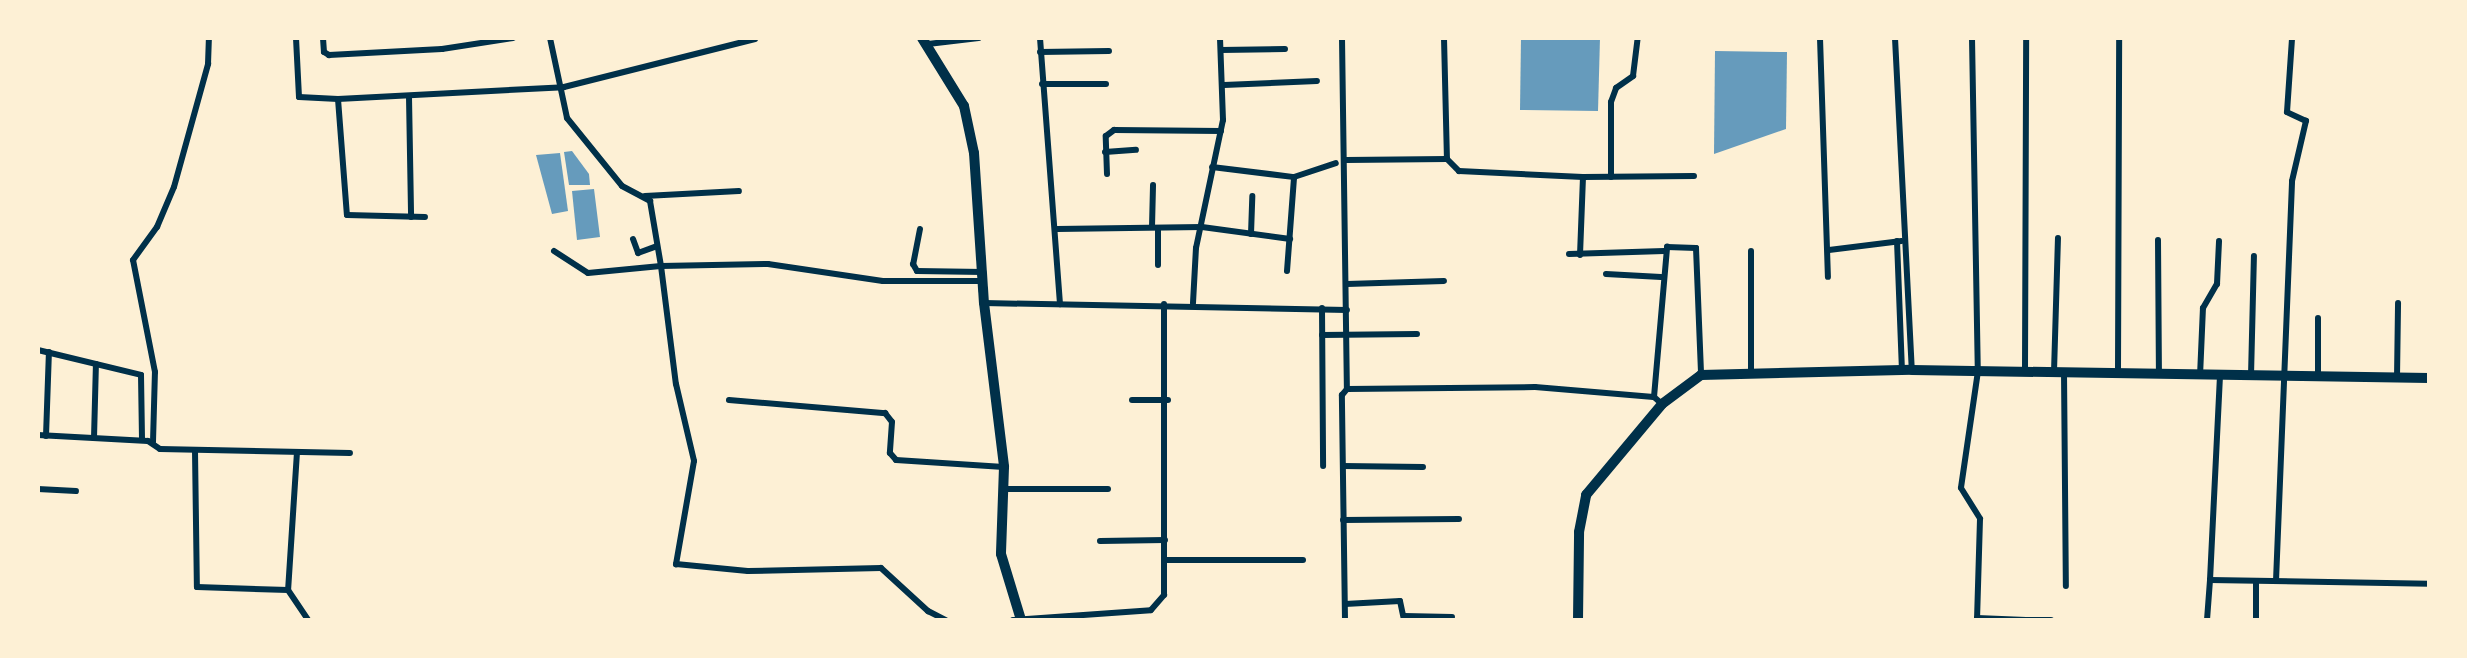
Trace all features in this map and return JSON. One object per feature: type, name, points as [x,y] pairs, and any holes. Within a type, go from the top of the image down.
[{"type":"main road","points":[[925,41],[964,106],[978,176],[984,303],[1004,467],[1001,554],[1017,619]]},
{"type":"main road","points":[[1578,620],[1582,506],[1658,400],[1701,375],[1751,371],[1907,370],[2429,378]]},
{"type":"street","points":[[153,442],[155,372],[133,260],[157,227],[174,187],[208,64],[209,38]]},
{"type":"street","points":[[296,38],[299,97],[338,99],[564,87],[755,39]]},
{"type":"street","points":[[323,38],[324,52],[329,55],[442,49],[513,38]]},
{"type":"street","points":[[550,38],[564,87],[567,118],[590,141],[622,186],[645,196],[739,191]]},
{"type":"street","points":[[925,41],[979,38]]},
{"type":"street","points":[[1040,38],[1057,229],[1060,304]]},
{"type":"street","points":[[1193,303],[1202,227],[1221,131],[1224,85],[1220,38]]},
{"type":"street","points":[[1342,38],[1347,284],[1343,466],[1345,620]]},
{"type":"street","points":[[1444,38],[1447,159],[1459,171],[1583,177],[1694,176]]},
{"type":"street","points":[[1611,177],[1611,102],[1616,88],[1633,76],[1638,38]]},
{"type":"street","points":[[1820,38],[1828,277]]},
{"type":"street","points":[[1895,38],[1907,370]]},
{"type":"street","points":[[1972,38],[1978,371],[1961,488],[1980,519],[1977,619],[2051,620]]},
{"type":"street","points":[[2025,371],[2026,38]]},
{"type":"street","points":[[2118,372],[2119,38]]},
{"type":"street","points":[[2276,581],[2292,181],[2306,121],[2287,112],[2292,38]]},
{"type":"street","points":[[1221,50],[1285,49]]},
{"type":"street","points":[[1040,52],[1109,51]]},
{"type":"street","points":[[1224,85],[1317,81]]},
{"type":"street","points":[[1042,84],[1106,84]]},
{"type":"street","points":[[409,97],[411,217]]},
{"type":"street","points":[[338,99],[347,215],[425,217]]},
{"type":"street","points":[[1107,174],[1106,136],[1114,130],[1221,131]]},
{"type":"street","points":[[1105,152],[1136,150]]},
{"type":"street","points":[[1346,160],[1447,159]]},
{"type":"street","points":[[1212,167],[1294,177],[1336,163]]},
{"type":"street","points":[[1287,271],[1294,177]]},
{"type":"street","points":[[1580,255],[1583,177]]},
{"type":"street","points":[[1153,185],[1158,265]]},
{"type":"street","points":[[645,196],[654,210],[676,384],[694,461],[676,564],[748,571],[881,568],[928,611],[946,620]]},
{"type":"street","points":[[1251,234],[1252,196]]},
{"type":"street","points":[[1057,229],[1202,227],[1290,239]]},
{"type":"street","points":[[920,229],[917,271],[983,277]]},
{"type":"street","points":[[2058,238],[2066,586]]},
{"type":"street","points":[[633,239],[638,253],[657,246]]},
{"type":"street","points":[[2158,240],[2159,375]]},
{"type":"street","points":[[1829,250],[1901,241]]},
{"type":"street","points":[[2200,376],[2203,308],[2217,284],[2219,241]]},
{"type":"street","points":[[1569,254],[1664,251],[1673,246],[1696,248],[1701,375]]},
{"type":"street","points":[[554,251],[588,273],[661,266],[768,264],[883,281],[983,277]]},
{"type":"street","points":[[1322,395],[1535,387],[1658,400],[1664,251]]},
{"type":"street","points":[[1751,251],[1751,371]]},
{"type":"street","points":[[2251,376],[2254,256]]},
{"type":"street","points":[[1606,274],[1661,277]]},
{"type":"street","points":[[1347,284],[1444,281]]},
{"type":"street","points":[[984,303],[1193,303],[1347,310]]},
{"type":"street","points":[[2397,378],[2398,303]]},
{"type":"street","points":[[1017,619],[1151,610],[1164,595],[1168,400],[1164,304]]},
{"type":"street","points":[[1322,308],[1323,466]]},
{"type":"street","points":[[2318,318],[2318,377]]},
{"type":"street","points":[[1322,335],[1417,334]]},
{"type":"street","points":[[38,350],[141,375],[142,440]]},
{"type":"street","points":[[49,352],[42,436],[142,440],[153,442],[160,449],[195,451],[350,453]]},
{"type":"street","points":[[94,438],[96,364]]},
{"type":"street","points":[[2207,620],[2220,376]]},
{"type":"street","points":[[729,400],[885,413],[892,422],[890,453],[896,460],[1004,467]]},
{"type":"street","points":[[1132,400],[1168,400]]},
{"type":"street","points":[[195,451],[197,587],[288,590]]},
{"type":"street","points":[[297,452],[288,590],[308,620]]},
{"type":"street","points":[[1343,466],[1423,467]]},
{"type":"street","points":[[38,489],[76,491]]},
{"type":"street","points":[[1004,489],[1108,489]]},
{"type":"street","points":[[1343,520],[1459,519]]},
{"type":"street","points":[[1100,541],[1165,540]]},
{"type":"street","points":[[1164,560],[1303,560]]},
{"type":"street","points":[[2210,580],[2429,584]]},
{"type":"street","points":[[2256,581],[2256,620]]},
{"type":"street","points":[[1345,604],[1400,601],[1404,618],[1452,617]]},
{"type":"street","points":[[1151,610],[1153,620]]},
{"type":"water","points":[[1521,38],[1600,38],[1598,111],[1520,110]]},
{"type":"water","points":[[1715,51],[1787,52],[1786,129],[1714,154]]},
{"type":"water","points":[[572,151],[589,174],[590,185],[569,185],[564,152]]},
{"type":"water","points":[[560,153],[568,211],[552,214],[536,155]]},
{"type":"water","points":[[594,189],[600,237],[577,240],[572,191]]}]
